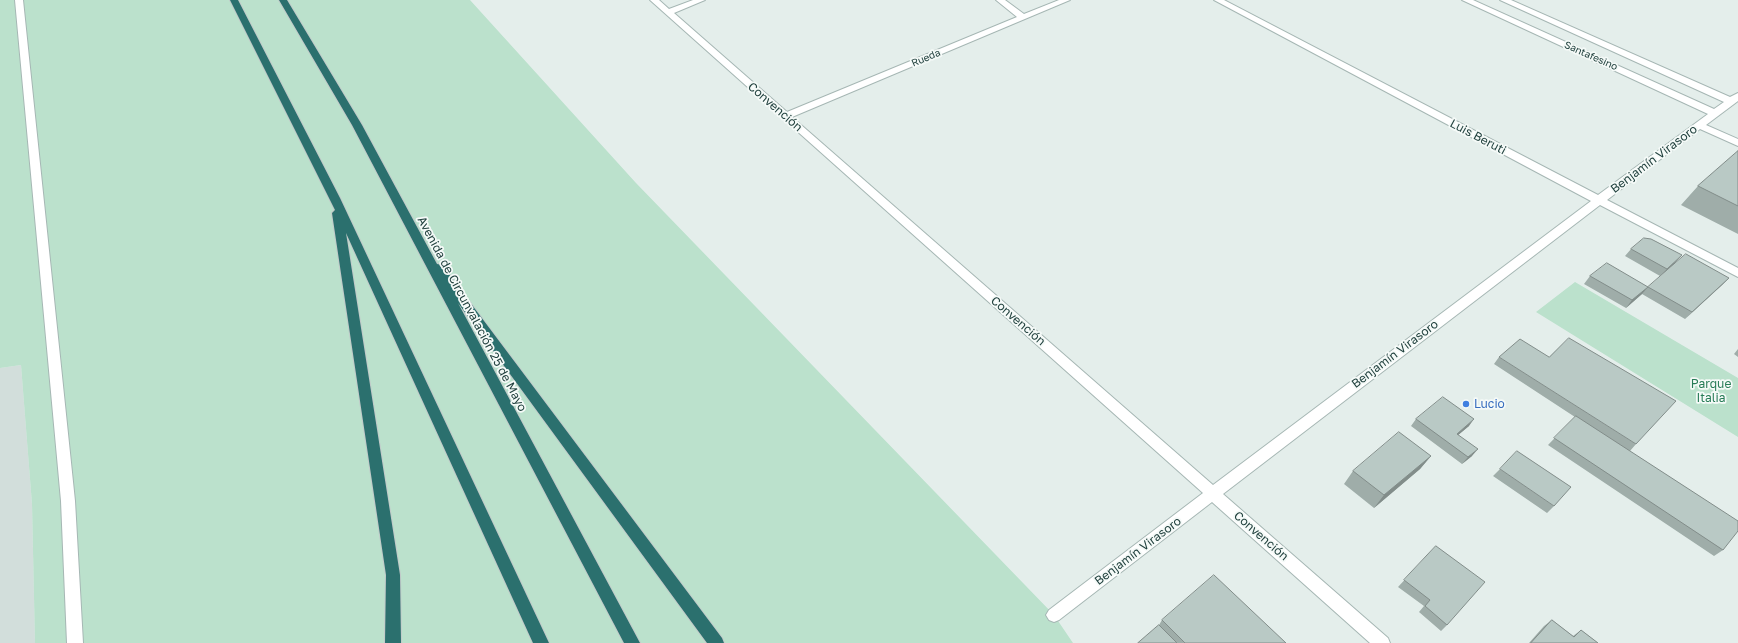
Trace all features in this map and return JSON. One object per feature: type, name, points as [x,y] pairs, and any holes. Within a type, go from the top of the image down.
[{"type":"highway","points":[[234,0],[335,198],[541,643]]},
{"type":"highway","name":"Avenida de Circunvalación 25 de Mayo","points":[[283,0],[357,126],[632,643]]},
{"type":"highway","points":[[335,198],[393,575],[393,643]]},
{"type":"highway","points":[[414,234],[716,643]]},
{"type":"street","points":[[19,0],[68,501],[75,643]]},
{"type":"street","name":"Convención","points":[[654,0],[1382,643]]},
{"type":"street","points":[[668,12],[701,0]]},
{"type":"street","points":[[1000,0],[1023,18]]},
{"type":"street","name":"Rueda","points":[[786,116],[1066,0]]},
{"type":"street","name":"Luis Beruti","points":[[1218,0],[1598,201],[1738,273]]},
{"type":"street","name":"Santafesino","points":[[1466,0],[1715,113]]},
{"type":"street","name":"Santafesino","points":[[1504,0],[1735,98]]},
{"type":"street","name":"Benjamín Virasoro","points":[[1054,615],[1495,278],[1735,98]]},
{"type":"street","points":[[1699,125],[1738,143]]},
{"type":"shaded area","points":[[21,365],[32,504],[35,643],[0,643],[0,368]]},
{"type":"green space","points":[[0,0],[470,0],[636,183],[1054,615],[1073,643],[35,643],[32,504],[21,365],[0,368]]},
{"type":"green space","name":"Parque Italia","points":[[1575,282],[1738,378],[1738,437],[1536,312]]},
{"type":"building","points":[[1738,151],[1738,206],[1698,186]]},
{"type":"building","points":[[1644,238],[1651,239],[1682,255],[1667,269],[1631,249]]},
{"type":"building","points":[[1686,254],[1729,278],[1692,312],[1648,287]]},
{"type":"building","points":[[1607,263],[1648,287],[1632,300],[1590,276]]},
{"type":"building","points":[[1569,338],[1676,401],[1636,444],[1499,357],[1520,339],[1549,357]]},
{"type":"building","points":[[1443,397],[1474,419],[1457,434],[1478,449],[1468,457],[1416,419]]},
{"type":"building","points":[[1576,416],[1738,521],[1738,531],[1723,550],[1554,438]]},
{"type":"building","points":[[1399,432],[1431,456],[1384,495],[1353,471]]},
{"type":"building","points":[[1517,451],[1571,487],[1554,506],[1500,469]]},
{"type":"building","points":[[1436,546],[1485,582],[1447,625],[1425,606],[1430,600],[1404,580]]},
{"type":"building","points":[[1214,575],[1286,643],[1185,643],[1162,620]]},
{"type":"building","points":[[1552,620],[1574,637],[1581,630],[1598,643],[1531,643]]},
{"type":"building","points":[[1159,625],[1177,643],[1138,643]]},
{"type":"place","name":"Lucio","points":[[1466,404]]}]
